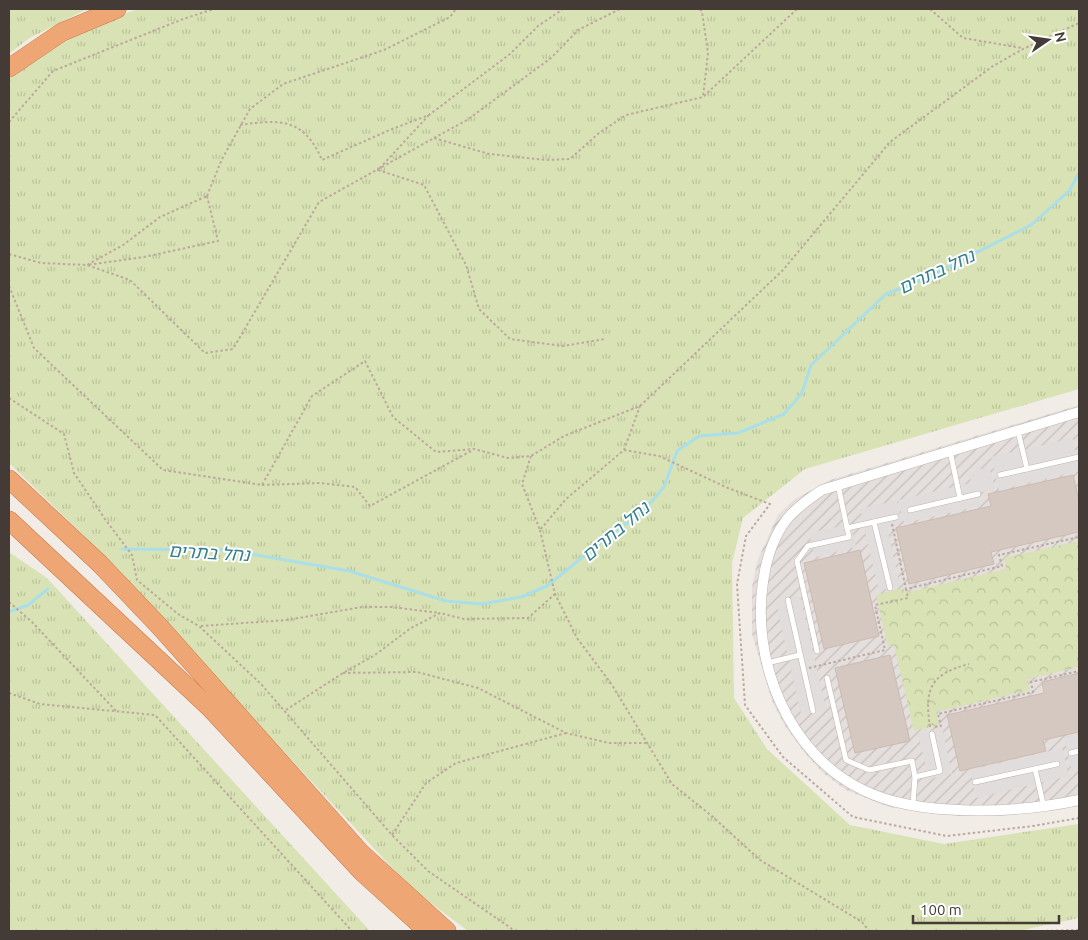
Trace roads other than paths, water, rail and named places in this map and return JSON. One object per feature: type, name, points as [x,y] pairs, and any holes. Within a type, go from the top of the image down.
[{"type":"highway","points":[[9,68],[62,32],[117,9]]},
{"type":"highway","points":[[9,479],[100,564],[160,627],[361,853],[447,931]]},
{"type":"highway","points":[[9,520],[210,708],[362,872],[427,931]]},
{"type":"street","points":[[1079,412],[822,490],[803,503],[787,520],[774,541],[765,565],[761,594],[761,627],[766,663],[776,691],[788,717],[803,740],[820,760],[841,777],[863,790],[887,800],[913,804],[983,810],[1044,806],[1079,800]]},
{"type":"lane","points":[[1018,430],[1027,469]]},
{"type":"lane","points":[[950,451],[960,498]]},
{"type":"lane","points":[[1000,475],[1079,457]]},
{"type":"lane","points":[[817,651],[797,561],[808,546],[849,536],[838,485]]},
{"type":"lane","points":[[910,510],[978,494]]},
{"type":"lane","points":[[847,528],[893,517]]},
{"type":"lane","points":[[874,522],[890,588]]},
{"type":"lane","points":[[788,600],[813,711]]},
{"type":"lane","points":[[766,663],[800,655]]},
{"type":"lane","points":[[827,678],[846,760],[869,770],[912,761],[915,777],[913,804]]},
{"type":"lane","points":[[915,777],[940,771],[931,731]]},
{"type":"lane","points":[[1071,753],[1079,752]]},
{"type":"lane","points":[[976,782],[1057,764]]},
{"type":"lane","points":[[1035,769],[1044,806]]},
{"type":"waterway","name":"נחל בתרים","points":[[122,549],[228,550],[349,571],[446,601],[481,604],[521,597],[547,586],[615,531],[642,513],[664,487],[677,451],[699,436],[738,433],[784,414],[802,393],[811,365],[886,294],[922,280],[1031,225],[1069,191],[1079,173]]},
{"type":"waterway","name":"נחל בתרים","points":[[9,612],[28,605],[48,589]]}]
